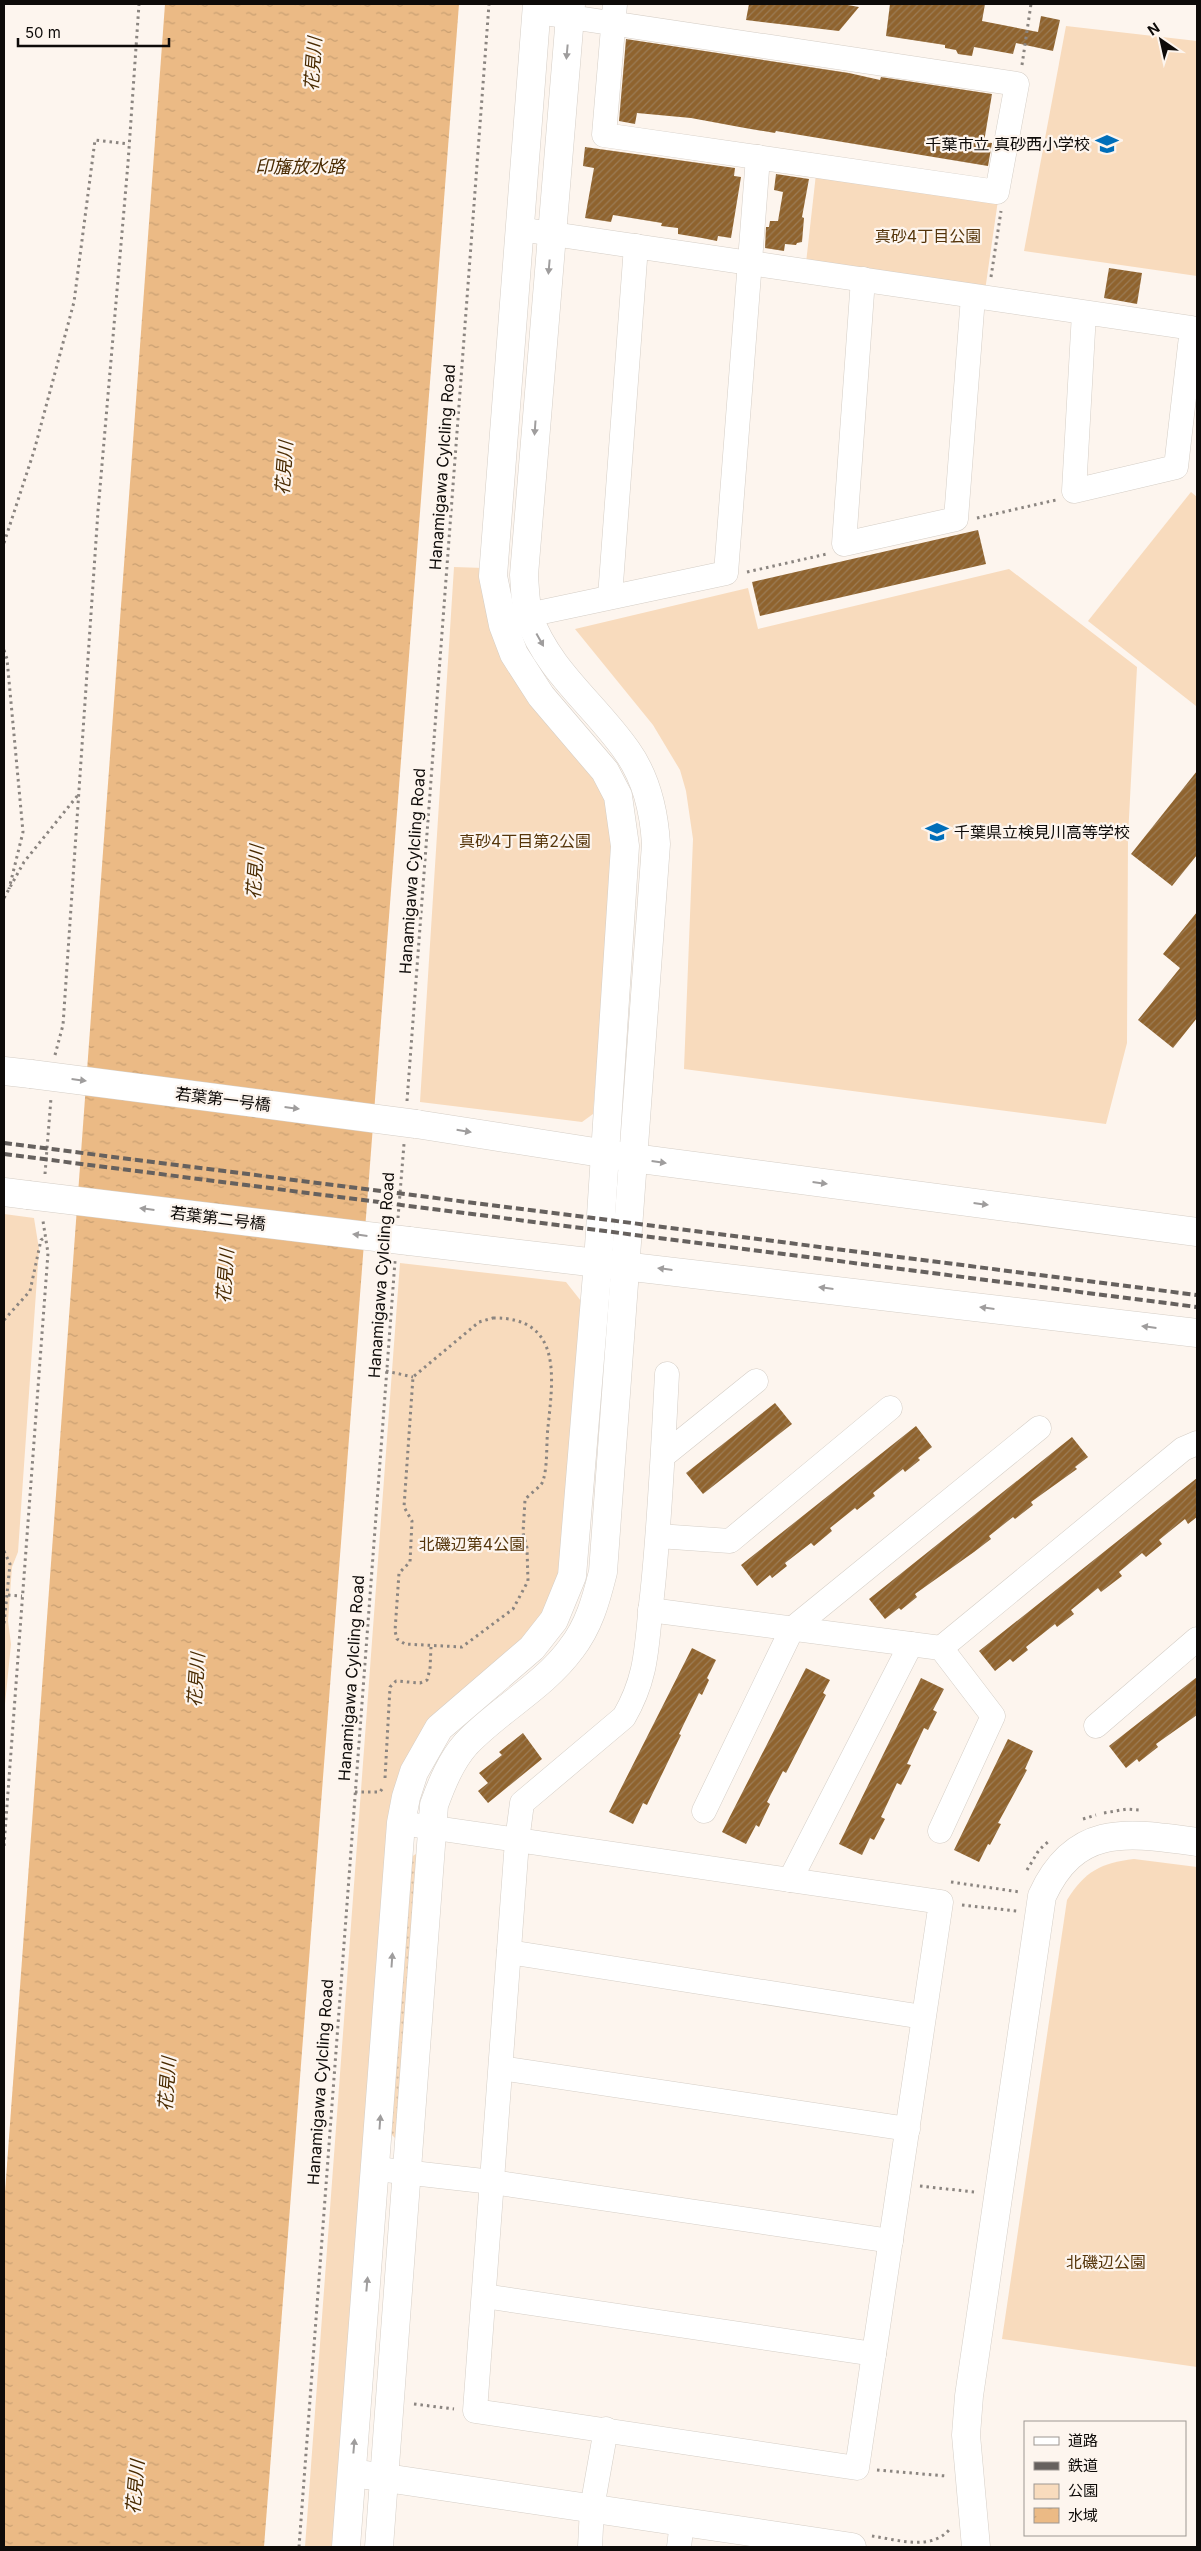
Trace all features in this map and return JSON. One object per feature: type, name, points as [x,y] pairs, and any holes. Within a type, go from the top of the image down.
[{"type":"street","points":[[346,2547],[377,2169],[401,1823],[414,1772],[439,1728],[532,1648],[554,1620],[572,1576],[598,1262],[625,846],[623,821],[618,796],[605,771],[541,696],[514,654],[503,625],[493,576],[537,8],[614,13],[1017,84],[998,192],[604,135],[614,13]]},
{"type":"street","points":[[379,2547],[434,1805],[443,1781],[466,1744],[552,1670],[571,1649],[592,1615],[603,1572],[627,1265],[656,844],[654,814],[643,779],[628,752],[565,678],[540,641],[528,615],[524,575],[571,10]]},
{"type":"street","points":[[503,625],[528,615],[726,573],[758,157]]},
{"type":"street","points":[[519,229],[1192,328],[1176,467],[1074,491],[1084,313]]},
{"type":"street","points":[[610,597],[636,246]]},
{"type":"street","points":[[863,279],[844,544],[956,519],[981,298]]},
{"type":"street","name":"若葉第一号橋","points":[[4,1071],[409,1124],[633,1158],[1197,1232]]},
{"type":"street","name":"若葉第二号橋","points":[[30,1196],[1197,1332]]},
{"type":"street","points":[[401,1823],[432,1828],[517,1840],[941,1902],[922,2016],[908,2130],[857,2468],[606,2429],[475,2411],[517,1840],[522,1803],[624,1717],[634,1699],[644,1672],[658,1536],[667,1374]]},
{"type":"street","points":[[662,1456],[756,1381]]},
{"type":"street","points":[[658,1536],[730,1540],[890,1408]]},
{"type":"street","points":[[704,1811],[792,1629],[1039,1428]]},
{"type":"street","points":[[940,1648],[1183,1449],[1197,1443]]},
{"type":"street","points":[[650,1610],[940,1648],[993,1716],[940,1831]]},
{"type":"street","points":[[1096,1726],[1197,1639]]},
{"type":"street","points":[[790,1880],[911,1644]]},
{"type":"street","points":[[976,2547],[966,2435],[969,2396],[1042,1896],[1053,1873],[1066,1859],[1094,1841],[1130,1834],[1197,1842]]},
{"type":"street","points":[[509,1952],[922,2016]]},
{"type":"street","points":[[501,2068],[908,2130]]},
{"type":"street","points":[[377,2169],[492,2182],[891,2241]]},
{"type":"street","points":[[484,2296],[874,2354]]},
{"type":"street","points":[[590,2547],[592,2508],[606,2429]]},
{"type":"street","points":[[352,2472],[592,2508],[681,2535],[860,2541]]},
{"type":"path","points":[[55,1059],[63,1026],[98,511],[139,4]]},
{"type":"path","name":"Hanamigawa Cylcling Road","points":[[299,2547],[386,1371],[401,1239],[489,4]]},
{"type":"path","points":[[1017,84],[1021,70],[1031,4]]},
{"type":"path","points":[[4,543],[34,451],[74,302],[95,140],[129,144]]},
{"type":"path","points":[[981,298],[1002,203],[998,192]]},
{"type":"path","points":[[956,519],[968,520],[1061,499],[1074,491]]},
{"type":"path","points":[[726,573],[739,574],[831,553],[844,544]]},
{"type":"path","points":[[4,650],[7,659],[23,832],[9,889]]},
{"type":"path","points":[[4,898],[24,862],[79,794]]},
{"type":"path","points":[[4,1846],[48,1254],[30,1196],[52,1095]]},
{"type":"path","points":[[4,1320],[30,1291],[41,1240],[44,1238]]},
{"type":"path","points":[[493,1318],[508,1318],[533,1328],[542,1338],[549,1352],[552,1379],[543,1482],[525,1500],[523,1533],[529,1570],[524,1591],[513,1609],[462,1647],[431,1647],[405,1644],[396,1639],[395,1631],[399,1573],[410,1562],[412,1521],[404,1507],[414,1377],[479,1322],[493,1318]]},
{"type":"path","points":[[386,1371],[414,1377]]},
{"type":"path","points":[[4,1552],[10,1564],[4,1624]]},
{"type":"path","points":[[8,1596],[22,1596]]},
{"type":"path","points":[[355,1792],[380,1792],[385,1784],[390,1687],[396,1681],[420,1683],[427,1680],[430,1669],[431,1647]]},
{"type":"path","points":[[1077,1822],[1089,1816],[1127,1809],[1145,1811]]},
{"type":"path","points":[[1024,1877],[1039,1850],[1054,1836]]},
{"type":"path","points":[[1015,1921],[1021,1886]]},
{"type":"path","points":[[941,1902],[1017,1911]]},
{"type":"path","points":[[973,2202],[976,2182]]},
{"type":"path","points":[[900,2184],[974,2192]]},
{"type":"path","points":[[409,2404],[475,2411]]},
{"type":"path","points":[[945,2467],[947,2486]]},
{"type":"path","points":[[857,2468],[946,2476]]},
{"type":"path","points":[[860,2541],[925,2544],[945,2535],[951,2523]]},
{"type":"green space","name":"千葉市立 真砂西小学校","points":[[1066,26],[1197,41],[1197,276],[1024,251]]},
{"type":"green space","name":"真砂4丁目公園","points":[[816,174],[998,200],[985,291],[806,263]]},
{"type":"green space","points":[[1191,492],[1197,497],[1196,706],[1088,621]]},
{"type":"green space","name":"真砂4丁目第2公園","points":[[454,567],[484,568],[490,619],[589,763],[615,824],[593,1114],[582,1122],[420,1102]]},
{"type":"green space","name":"千葉県立検見川高等学校","points":[[1009,569],[1137,667],[1128,836],[1127,1043],[1106,1124],[684,1069],[693,839],[686,791],[680,770],[653,725],[575,629],[748,588],[758,629]]},
{"type":"green space","points":[[4,1214],[34,1218],[39,1249],[18,1552],[12,1567],[8,1621],[11,1644],[4,1714]]},
{"type":"green space","name":"北磯辺第4公園","points":[[400,1263],[566,1282],[581,1301],[563,1578],[548,1611],[404,1765],[339,2547],[305,2547]]},
{"type":"green space","points":[[416,1854],[418,1855],[398,2137],[395,2138],[391,2134],[411,1857]]},
{"type":"green space","name":"北磯辺公園","points":[[1134,1859],[1197,1867],[1197,2367],[1002,2339],[1067,1900],[1080,1882],[1095,1870],[1112,1863]]},
{"type":"water","name":"印旛放水路","points":[[165,4],[459,4],[264,2547],[4,2547],[4,2206]]},
{"type":"building","points":[[749,4],[842,4],[859,7],[839,31],[746,20]]},
{"type":"building","points":[[890,4],[985,4],[982,21],[1038,32],[1041,16],[1060,20],[1053,51],[1016,43],[1013,54],[974,47],[972,56],[958,54],[956,50],[945,48],[945,45],[886,36]]},
{"type":"building","points":[[626,39],[849,73],[880,80],[881,77],[992,94],[984,142],[992,143],[988,166],[691,118],[637,113],[635,124],[619,121]]},
{"type":"building","points":[[585,147],[735,168],[734,176],[741,177],[731,238],[718,236],[717,241],[678,234],[678,228],[661,226],[662,223],[613,215],[611,222],[585,218],[594,168],[583,166]]},
{"type":"building","points":[[776,174],[809,179],[802,217],[804,218],[802,242],[796,245],[785,244],[784,251],[765,248],[766,227],[769,227],[770,221],[778,221],[783,192],[774,190]]},
{"type":"building","points":[[1109,268],[1142,273],[1137,304],[1104,298]]},
{"type":"building","points":[[978,530],[986,564],[760,616],[752,582]]},
{"type":"building","points":[[1197,771],[1197,855],[1172,886],[1131,854]]},
{"type":"building","points":[[1197,912],[1197,1018],[1173,1048],[1138,1020],[1180,968],[1163,954]]},
{"type":"building","points":[[775,1403],[792,1424],[703,1494],[686,1473]]},
{"type":"building","points":[[916,1426],[932,1447],[918,1458],[920,1460],[905,1472],[903,1469],[873,1493],[875,1496],[857,1510],[855,1508],[830,1528],[832,1531],[814,1546],[811,1543],[785,1563],[787,1566],[772,1578],[770,1575],[757,1586],[741,1565]]},
{"type":"building","points":[[1072,1437],[1088,1457],[1075,1467],[1077,1469],[1031,1502],[1033,1505],[1015,1519],[1013,1517],[989,1536],[991,1539],[915,1594],[917,1597],[901,1610],[899,1608],[885,1619],[869,1599]]},
{"type":"building","points":[[1197,1478],[1197,1517],[1188,1524],[1185,1519],[1159,1540],[1162,1544],[1146,1557],[1142,1553],[1119,1572],[1122,1576],[1101,1592],[1098,1588],[1071,1610],[1074,1614],[1057,1627],[1055,1624],[1026,1647],[1028,1650],[1013,1662],[1010,1659],[995,1671],[979,1651]]},
{"type":"building","points":[[692,1648],[716,1660],[707,1678],[709,1680],[702,1695],[699,1693],[647,1805],[643,1803],[633,1824],[609,1812]]},
{"type":"building","points":[[806,1668],[830,1680],[823,1693],[826,1695],[786,1773],[783,1771],[767,1802],[770,1804],[759,1827],[756,1825],[746,1844],[722,1832]]},
{"type":"building","points":[[1197,1677],[1197,1715],[1156,1744],[1158,1747],[1139,1762],[1137,1759],[1126,1768],[1109,1746]]},
{"type":"building","points":[[921,1678],[944,1689],[933,1710],[937,1712],[928,1730],[924,1728],[907,1764],[911,1765],[901,1785],[897,1783],[881,1817],[885,1819],[874,1840],[870,1838],[862,1855],[839,1844]]},
{"type":"building","points":[[523,1733],[542,1759],[488,1803],[478,1791],[488,1783],[479,1773],[502,1755],[499,1752]]},
{"type":"building","points":[[1008,1739],[1033,1751],[1025,1769],[1027,1770],[998,1823],[1001,1824],[979,1862],[954,1850]]},
{"type":"railway","points":[[4,1143],[1197,1295]]},
{"type":"railway","points":[[4,1154],[1197,1307]]},
{"type":"place","name":"千葉市立 真砂西小学校","points":[[1107,144]]},
{"type":"place","name":"千葉県立検見川高等学校","points":[[937,832]]},
{"type":"water label","name":"花見川","points":[[313,64]]},
{"type":"water label","name":"花見川","points":[[284,468]]},
{"type":"water label","name":"花見川","points":[[255,872]]},
{"type":"water label","name":"花見川","points":[[225,1276]]},
{"type":"water label","name":"花見川","points":[[196,1680]]},
{"type":"water label","name":"花見川","points":[[167,2084]]},
{"type":"water label","name":"花見川","points":[[135,2487]]}]
